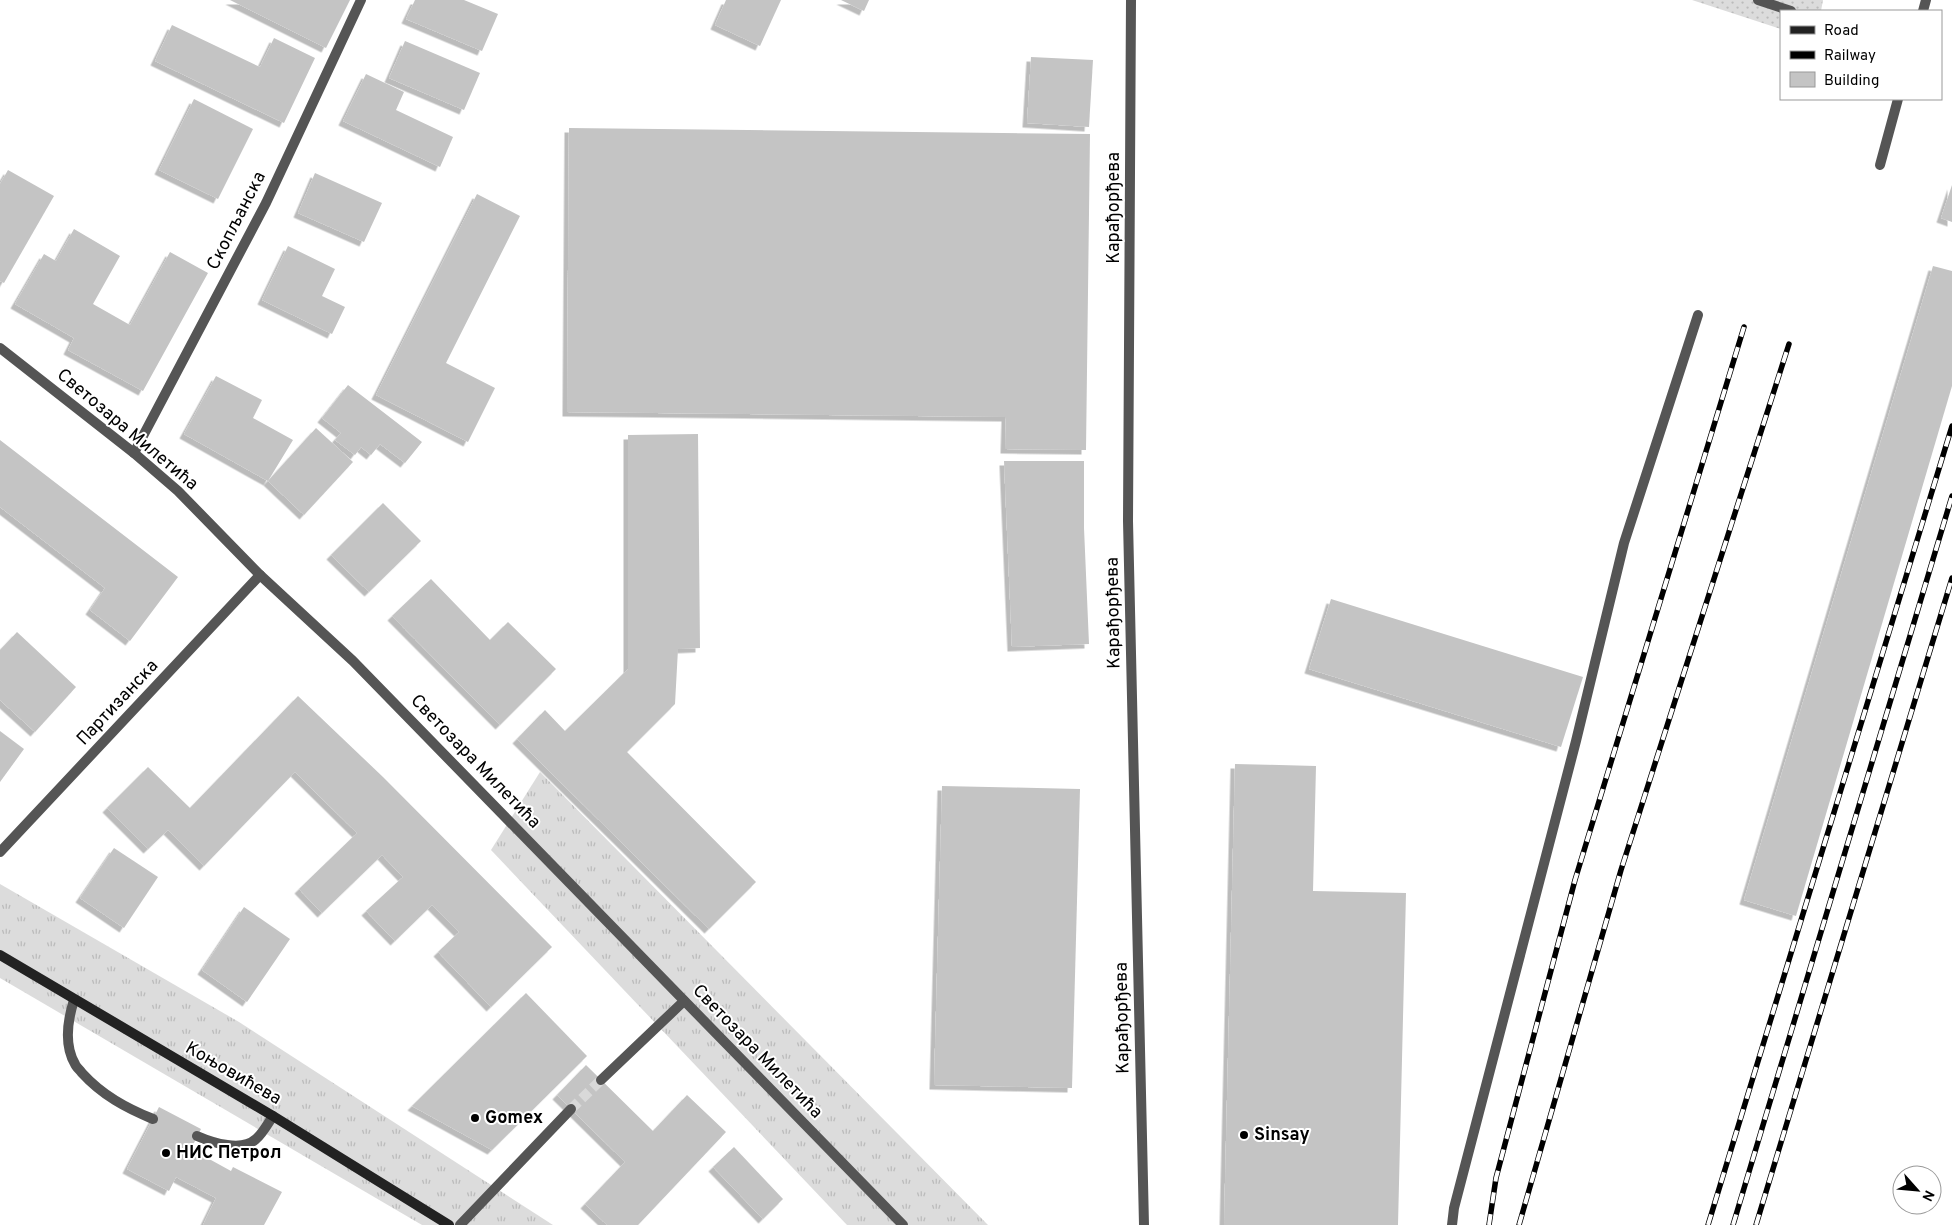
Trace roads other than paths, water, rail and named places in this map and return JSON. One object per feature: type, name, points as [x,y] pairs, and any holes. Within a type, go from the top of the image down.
[{"type":"main road","name":"Коњовићева","points":[[0,955],[273,1116],[448,1225]]},
{"type":"street","name":"Скопљанска","points":[[134,452],[266,203],[361,0]]},
{"type":"street","name":"Карађорђева","points":[[1131,0],[1128,521],[1144,1225]]},
{"type":"street","points":[[1758,0],[1788,10]]},
{"type":"street","points":[[1880,165],[1898,100]]},
{"type":"street","points":[[1452,1225],[1454,1208],[1578,732],[1624,543],[1698,316]]},
{"type":"street","name":"Светозара Милетића","points":[[0,348],[134,452],[178,491],[260,575],[353,660],[903,1225]]},
{"type":"street","name":"Партизанска","points":[[0,852],[260,575]]},
{"type":"street","points":[[74,1000],[69,1017],[69,1042],[74,1064],[104,1094],[131,1110],[153,1119]]},
{"type":"street","points":[[601,1080],[684,1000]]},
{"type":"street","points":[[460,1225],[571,1109]]},
{"type":"street","points":[[197,1136],[225,1144],[238,1145],[250,1143],[256,1139],[273,1116]]},
{"type":"tunnel","points":[[571,1109],[601,1080]]},
{"type":"railway","points":[[1489,1225],[1496,1178],[1575,880],[1744,327]]},
{"type":"railway","points":[[1519,1225],[1621,870],[1789,344]]},
{"type":"railway","points":[[1708,1225],[1952,426]]},
{"type":"railway","points":[[1733,1225],[1952,496]]},
{"type":"railway","points":[[1756,1225],[1952,578]]},
{"type":"place","name":"Gomex","points":[[475,1118]]},
{"type":"place","name":"Sinsay","points":[[1244,1135]]},
{"type":"place","name":"НИС Петрол","points":[[166,1153]]}]
